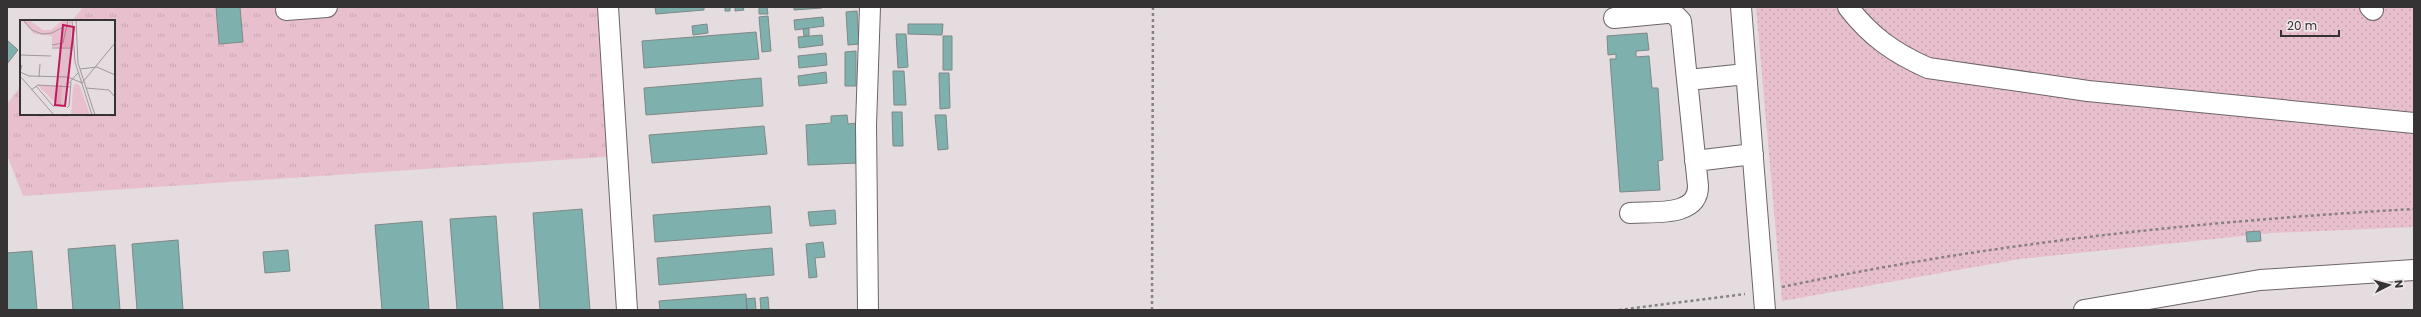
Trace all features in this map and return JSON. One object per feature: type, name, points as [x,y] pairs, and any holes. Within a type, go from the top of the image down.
[{"type":"lane","points":[[286,10],[327,7]]},
{"type":"lane","points":[[608,7],[628,309]]},
{"type":"lane","points":[[868,310],[866,125],[870,7]]},
{"type":"lane","points":[[1741,7],[1764,301]]},
{"type":"lane","points":[[1848,7],[1863,26],[1882,43],[1904,58],[1928,68],[2088,91],[2414,123]]},
{"type":"lane","points":[[1614,18],[1667,13],[1678,16],[1682,27],[1688,80],[1698,193],[1692,204],[1680,209],[1630,213]]},
{"type":"lane","points":[[1688,80],[1746,74]]},
{"type":"lane","points":[[1695,161],[1753,154]]},
{"type":"lane","points":[[2084,310],[2260,280],[2414,270]]},
{"type":"path","points":[[1152,310],[1153,7]]},
{"type":"path","points":[[1619,310],[1764,301],[1909,263],[2072,239],[2282,218],[2414,209]]},
{"type":"green space","points":[[83,7],[605,7],[618,156],[23,196],[7,155],[7,104],[20,87],[20,115],[115,115],[115,20],[73,20]]},
{"type":"green space","points":[[1756,7],[2414,7],[2414,227],[2272,233],[2020,259],[1782,301]]},
{"type":"building","points":[[216,7],[240,7],[243,42],[219,44]]},
{"type":"building","points":[[655,7],[704,7],[704,10],[656,14]]},
{"type":"building","points":[[725,7],[730,7],[730,11],[725,11]]},
{"type":"building","points":[[735,7],[743,7],[744,10],[735,11]]},
{"type":"building","points":[[759,7],[767,7],[768,14],[759,14]]},
{"type":"building","points":[[794,7],[822,7],[822,8],[794,10]]},
{"type":"building","points":[[857,11],[859,44],[848,45],[846,12]]},
{"type":"building","points":[[768,16],[771,51],[762,52],[759,17]]},
{"type":"building","points":[[823,17],[824,26],[795,30],[794,20]]},
{"type":"building","points":[[707,24],[708,33],[693,35],[692,26]]},
{"type":"building","points":[[908,24],[943,24],[942,35],[908,34]]},
{"type":"building","points":[[809,28],[809,36],[804,36],[803,29]]},
{"type":"building","points":[[756,32],[759,59],[644,68],[642,41]]},
{"type":"building","points":[[1647,33],[1649,50],[1636,51],[1636,57],[1649,56],[1652,88],[1658,88],[1663,160],[1658,161],[1660,190],[1620,192],[1610,59],[1616,59],[1616,54],[1608,55],[1607,36]]},
{"type":"building","points":[[896,34],[906,34],[908,67],[898,68]]},
{"type":"building","points":[[822,35],[823,45],[799,48],[798,37]]},
{"type":"building","points":[[943,36],[952,36],[952,70],[943,70]]},
{"type":"building","points":[[7,40],[18,50],[7,64]]},
{"type":"building","points":[[856,51],[856,86],[845,86],[845,52]]},
{"type":"building","points":[[826,53],[827,65],[799,68],[798,56]]},
{"type":"building","points":[[893,71],[904,71],[906,105],[894,105]]},
{"type":"building","points":[[826,72],[827,83],[799,86],[798,76]]},
{"type":"building","points":[[939,73],[949,73],[950,108],[940,109]]},
{"type":"building","points":[[761,78],[763,106],[646,115],[644,88]]},
{"type":"building","points":[[892,112],[902,112],[903,146],[893,146]]},
{"type":"building","points":[[847,115],[848,124],[857,123],[859,163],[808,165],[806,125],[831,123],[831,116]]},
{"type":"building","points":[[935,115],[946,115],[948,149],[938,150]]},
{"type":"building","points":[[764,126],[767,154],[652,163],[649,135]]},
{"type":"building","points":[[770,206],[772,233],[655,242],[653,215]]},
{"type":"building","points":[[582,209],[590,310],[540,310],[533,213]]},
{"type":"building","points":[[835,210],[836,224],[810,226],[808,212]]},
{"type":"building","points":[[496,216],[503,310],[457,310],[450,219]]},
{"type":"building","points":[[422,221],[429,310],[382,310],[375,225]]},
{"type":"building","points":[[2260,231],[2261,241],[2247,242],[2246,232]]},
{"type":"building","points":[[178,240],[183,310],[137,310],[132,244]]},
{"type":"building","points":[[823,242],[825,257],[815,258],[817,277],[809,278],[806,244]]},
{"type":"building","points":[[115,245],[120,310],[73,310],[68,249]]},
{"type":"building","points":[[772,248],[774,275],[659,285],[657,258]]},
{"type":"building","points":[[288,250],[290,271],[265,273],[263,252]]},
{"type":"building","points":[[32,251],[37,310],[7,310],[7,253]]},
{"type":"building","points":[[746,294],[747,310],[660,310],[659,301]]},
{"type":"building","points":[[768,297],[769,310],[761,310],[760,298]]},
{"type":"building","points":[[755,298],[756,310],[747,310],[746,299]]}]
